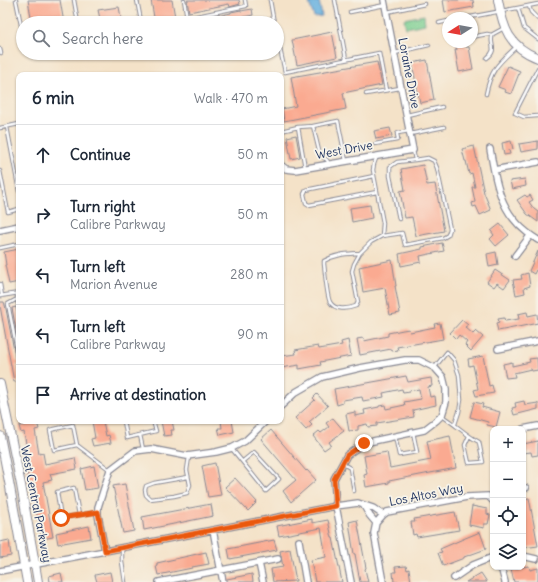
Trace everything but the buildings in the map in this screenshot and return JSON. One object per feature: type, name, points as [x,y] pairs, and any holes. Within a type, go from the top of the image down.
[{"type":"main road","points":[[498,0],[505,27],[511,38],[518,46],[529,54],[538,58]]},
{"type":"main road","name":"West Central Parkway","points":[[0,384],[2,401],[38,582]]},
{"type":"main road","name":"West Central Parkway","points":[[0,436],[3,462],[27,582]]},
{"type":"street","name":"Loraine Drive","points":[[385,2],[413,150]]},
{"type":"street","points":[[490,149],[496,184],[507,210],[517,224],[530,236],[538,240]]},
{"type":"street","name":"West Drive","points":[[284,167],[295,170],[413,150]]},
{"type":"street","points":[[494,170],[538,162]]},
{"type":"street","points":[[0,230],[16,227]]},
{"type":"street","points":[[515,256],[530,236]]},
{"type":"street","points":[[498,349],[538,342]]},
{"type":"street","points":[[284,402],[296,392],[322,377],[404,360],[419,360],[435,368],[443,377],[446,389],[446,402],[442,415],[437,420],[424,430],[364,443],[347,455],[334,479],[336,506],[351,582]]},
{"type":"street","points":[[105,551],[98,507],[110,470],[135,451],[151,449],[189,456],[232,448],[245,441],[263,424]]},
{"type":"street","points":[[526,428],[538,426]]},
{"type":"street","name":"Los Altos Way","points":[[376,524],[387,512],[467,497],[488,496],[490,498]]},
{"type":"street","points":[[0,571],[336,506],[358,503],[372,508],[383,515]]},
{"type":"street","points":[[364,506],[376,524],[374,532],[384,582]]},
{"type":"street","points":[[213,530],[223,582]]},
{"type":"street","points":[[299,541],[306,582]]},
{"type":"street","points":[[526,557],[536,559]]},
{"type":"street","points":[[454,578],[473,565],[490,558]]},
{"type":"street","points":[[159,582],[180,580],[278,559]]},
{"type":"street","points":[[259,563],[263,582]]},
{"type":"street","points":[[502,570],[504,582]]},
{"type":"lane","points":[[16,0],[19,16]]},
{"type":"lane","points":[[74,0],[77,16]]},
{"type":"lane","points":[[137,0],[140,16]]},
{"type":"lane","points":[[184,0],[187,16]]},
{"type":"lane","points":[[197,16],[246,6],[245,0]]},
{"type":"lane","points":[[270,0],[273,16]]},
{"type":"lane","points":[[334,0],[346,59]]},
{"type":"lane","points":[[350,12],[385,2]]},
{"type":"lane","points":[[386,12],[425,4]]},
{"type":"lane","points":[[478,15],[538,4]]},
{"type":"lane","points":[[528,6],[538,19]]},
{"type":"lane","points":[[518,8],[524,28],[538,39]]},
{"type":"lane","points":[[478,36],[487,34],[492,35],[505,27]]},
{"type":"lane","points":[[487,58],[493,50],[492,35]]},
{"type":"lane","points":[[394,53],[429,45]]},
{"type":"lane","points":[[486,94],[492,72],[518,46]]},
{"type":"lane","points":[[282,60],[285,72],[378,53],[386,90]]},
{"type":"lane","points":[[538,68],[515,114],[524,117],[538,116]]},
{"type":"lane","points":[[366,94],[401,88]]},
{"type":"lane","points":[[406,115],[442,107]]},
{"type":"lane","points":[[284,130],[338,121],[346,161]]},
{"type":"lane","points":[[0,128],[16,125]]},
{"type":"lane","points":[[313,126],[320,155],[327,160],[329,164]]},
{"type":"lane","points":[[7,127],[16,175]]},
{"type":"lane","points":[[298,127],[306,168]]},
{"type":"lane","points":[[375,144],[397,140],[398,133],[444,127]]},
{"type":"lane","points":[[413,150],[415,160]]},
{"type":"lane","points":[[377,156],[373,170],[383,223],[382,236]]},
{"type":"lane","points":[[360,253],[330,257],[324,261],[330,301],[338,309],[352,308],[356,306],[358,302],[352,271],[360,253],[371,242],[382,236],[402,233],[405,245],[443,238],[448,235],[450,229],[437,168],[434,161],[428,158],[397,162],[390,167],[390,176],[399,219]]},
{"type":"lane","points":[[0,171],[8,212],[16,210]]},
{"type":"lane","points":[[374,176],[306,190],[304,194],[306,203],[309,205],[377,192]]},
{"type":"lane","points":[[0,248],[16,245]]},
{"type":"lane","points":[[0,284],[1,296],[16,293]]},
{"type":"lane","points":[[16,300],[8,304],[16,345]]},
{"type":"lane","points":[[435,368],[447,352],[454,360],[459,375],[461,400],[455,424]]},
{"type":"lane","points":[[442,415],[479,442],[483,462],[469,463],[465,444],[469,436]]},
{"type":"lane","points":[[125,424],[127,438],[156,431],[154,424]]},
{"type":"lane","points":[[77,445],[54,450],[50,430],[73,425],[77,445],[110,470]]},
{"type":"lane","points":[[395,436],[399,455],[417,452],[413,432]]},
{"type":"lane","points":[[140,435],[144,450]]},
{"type":"lane","points":[[232,448],[266,491],[279,479],[254,452],[243,461]]},
{"type":"lane","points":[[188,477],[154,483],[146,486],[146,495],[150,499],[187,493],[190,485],[188,477],[189,456]]},
{"type":"lane","points":[[342,463],[350,468],[354,491]]},
{"type":"lane","points":[[79,515],[74,488],[57,492],[61,518],[98,512]]},
{"type":"lane","points":[[122,548],[122,562],[125,582]]},
{"type":"green space","points":[[424,15],[425,24],[406,28],[404,19]]},
{"type":"water","points":[[319,1],[322,16],[314,17],[309,3]]},
{"type":"route","points":[[61,518],[98,512],[105,551],[336,506],[334,479],[347,455],[364,443]]}]
